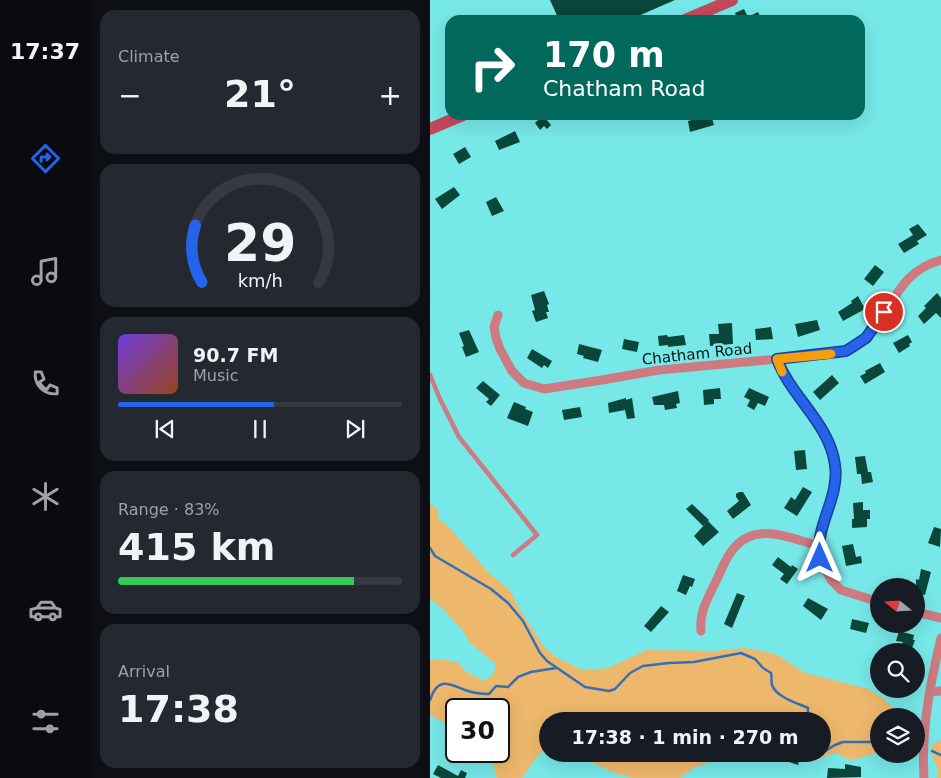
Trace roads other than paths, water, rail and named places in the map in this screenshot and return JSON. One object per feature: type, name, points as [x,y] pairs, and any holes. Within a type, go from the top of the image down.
[{"type":"main road","points":[[708,15],[732,0]]},
{"type":"main road","points":[[430,129],[451,120]]},
{"type":"street","name":"Chatham Road","points":[[498,315],[494,327],[496,338],[500,350],[512,371],[524,383],[544,389],[658,370],[833,354],[855,347],[866,338],[875,328],[894,296],[913,274],[941,260]]},
{"type":"street","points":[[777,359],[787,382],[821,428],[834,459],[836,472],[835,486],[818,546],[822,565],[834,584],[845,592],[870,599]]},
{"type":"street","points":[[701,631],[700,620],[702,613],[725,562],[740,542],[756,535],[768,533],[783,535],[818,546]]},
{"type":"street","points":[[925,614],[941,618]]},
{"type":"street","points":[[924,778],[924,730],[941,638]]},
{"type":"street","points":[[930,692],[941,691]]},
{"type":"lane","points":[[430,375],[459,437],[537,535],[513,555]]},
{"type":"waterway","points":[[430,548],[435,556],[491,589],[508,603],[523,621],[540,653],[547,661],[585,687],[609,691],[615,689],[630,673],[643,666],[694,662],[741,653],[755,659],[763,668],[771,673],[772,685],[778,693],[808,708],[808,712]]},
{"type":"waterway","points":[[430,700],[433,692],[440,685],[449,684],[471,692],[489,694],[496,686],[508,687],[518,677],[531,672],[556,668]]},
{"type":"waterway","points":[[831,747],[843,742],[870,742]]},
{"type":"waterway","points":[[932,751],[941,755]]}]
